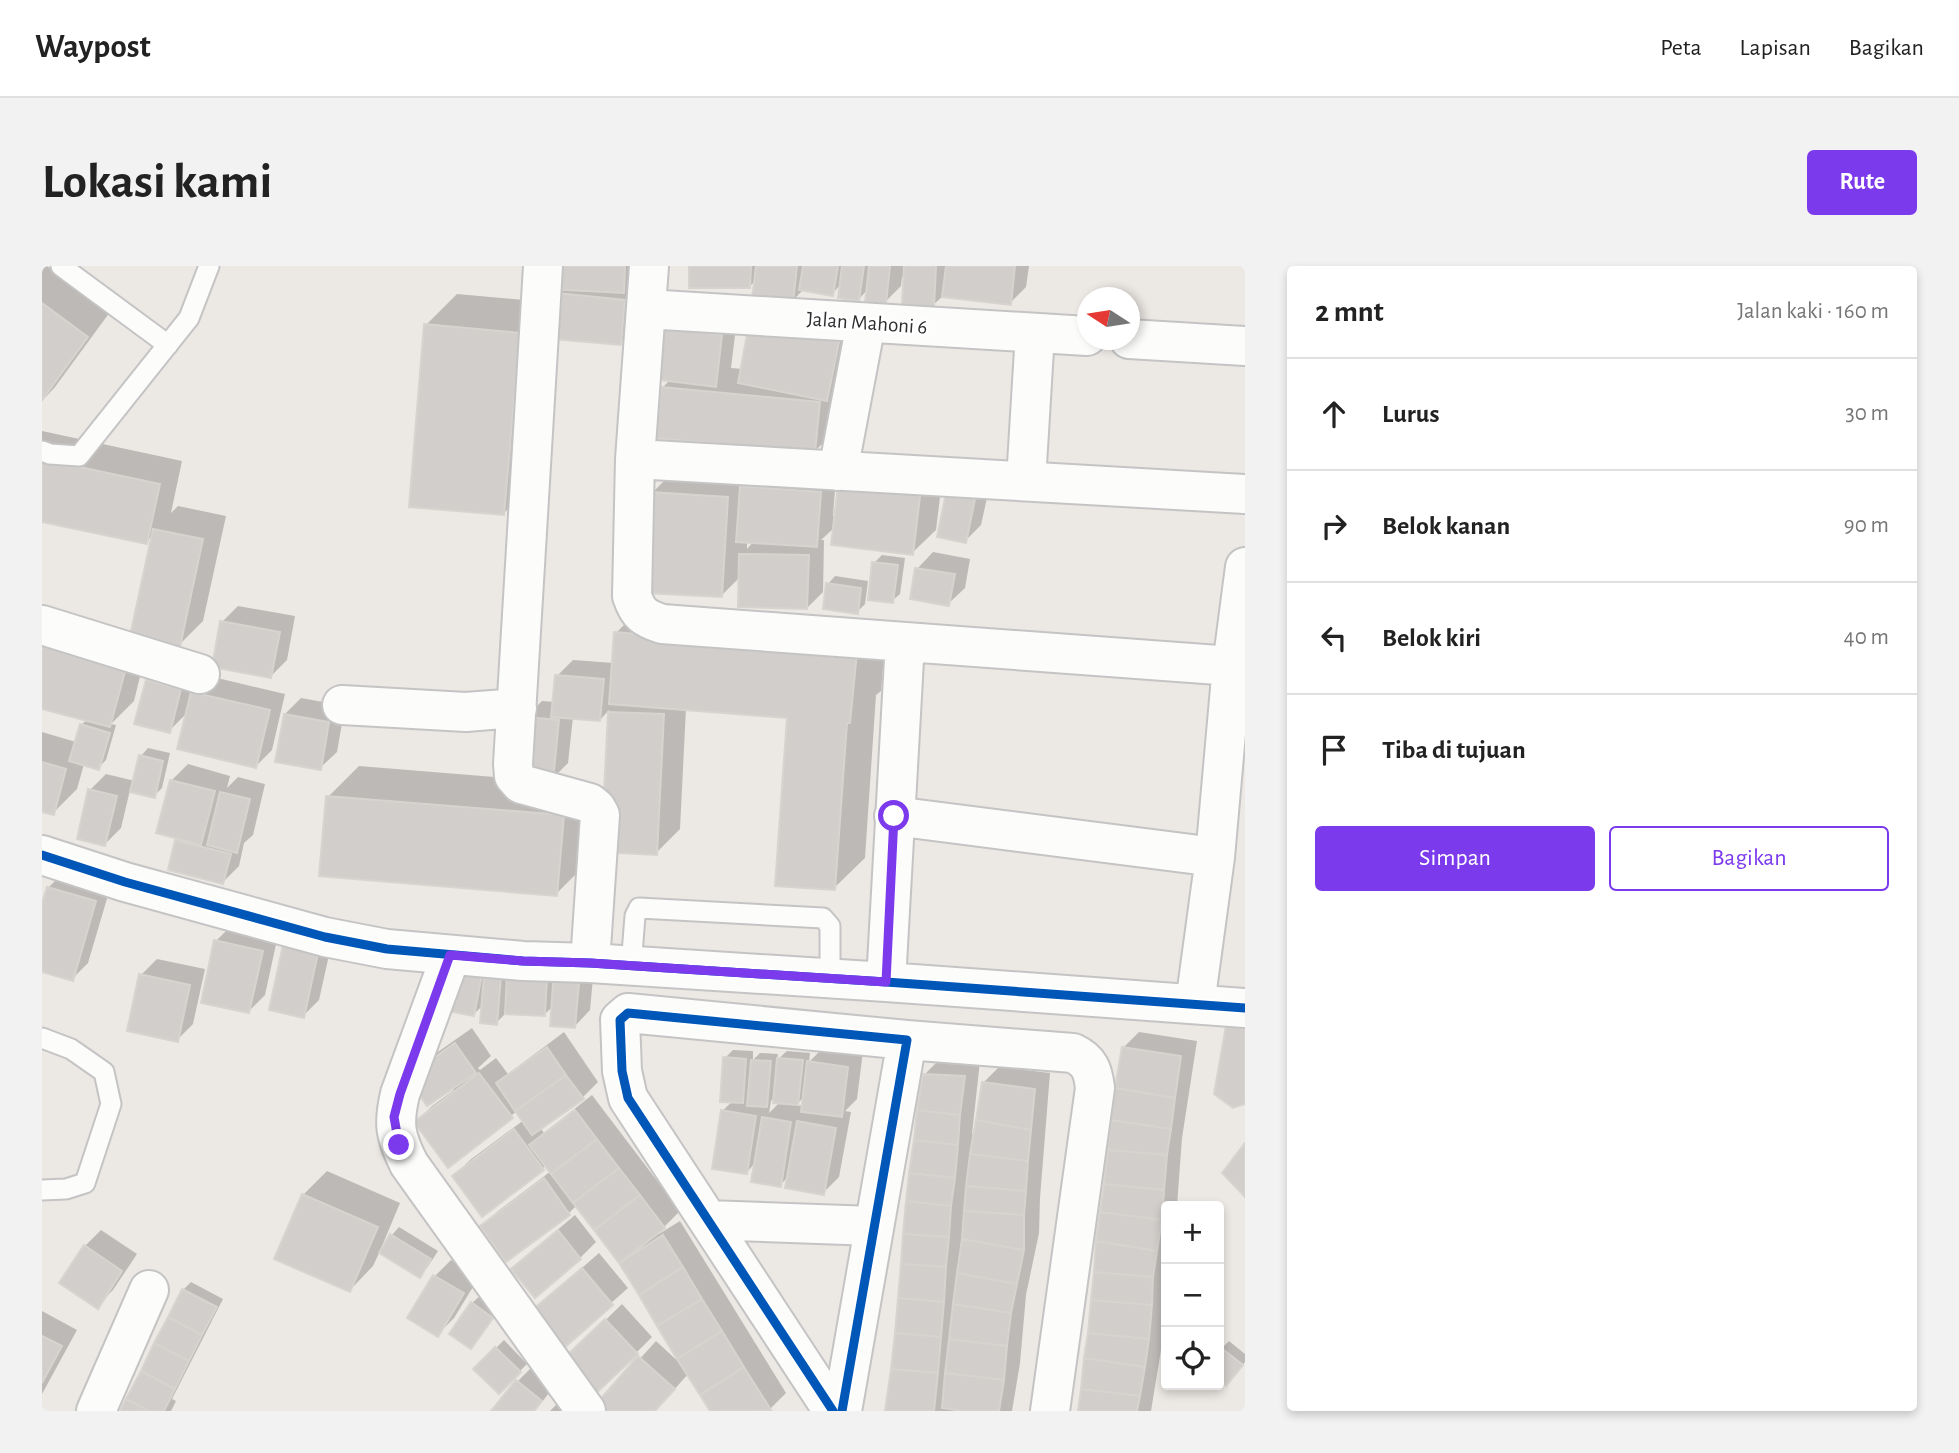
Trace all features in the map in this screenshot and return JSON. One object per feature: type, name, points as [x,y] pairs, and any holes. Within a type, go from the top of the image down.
[{"type":"street","points":[[543,266],[514,776],[521,784],[590,803],[600,816],[590,963]]},
{"type":"street","points":[[649,266],[635,459],[632,596],[637,610],[649,620],[662,624],[1232,666]]},
{"type":"street","name":"Jalan Mahoni 6","points":[[646,309],[1077,335]]},
{"type":"street","points":[[838,471],[866,323]]},
{"type":"street","points":[[1026,481],[1035,333]]},
{"type":"street","points":[[1140,340],[1245,346]]},
{"type":"street","points":[[635,459],[1245,494]]},
{"type":"street","points":[[1195,1004],[1215,857],[1232,666],[1245,567]]},
{"type":"street","points":[[42,625],[200,674]]},
{"type":"street","points":[[886,982],[905,642]]},
{"type":"street","points":[[342,705],[466,712],[517,708]]},
{"type":"street","points":[[894,816],[1215,857]]},
{"type":"street","points":[[42,855],[125,882],[325,937],[387,949],[523,961],[631,965],[1245,1008]]},
{"type":"street","points":[[450,955],[400,1094],[394,1117],[399,1145],[409,1164],[586,1411]]},
{"type":"street","points":[[833,1411],[628,1098],[622,1071],[620,1020],[628,1013],[1073,1053],[1083,1058],[1090,1065],[1095,1088],[1050,1411]]},
{"type":"street","points":[[842,1411],[907,1040]]},
{"type":"street","points":[[708,1220],[874,1226]]},
{"type":"street","points":[[96,1411],[149,1290]]},
{"type":"lane","points":[[61,266],[168,345]]},
{"type":"lane","points":[[42,451],[79,456],[189,318],[209,266]]},
{"type":"lane","points":[[631,965],[635,916],[639,908],[823,918],[830,926],[830,978]]},
{"type":"lane","points":[[42,1038],[71,1049],[104,1072],[111,1104],[85,1183],[66,1189],[42,1189]]},
{"type":"building","points":[[548,266],[625,266],[624,293],[547,289]]},
{"type":"building","points":[[689,266],[751,266],[750,288],[689,288]]},
{"type":"building","points":[[756,266],[797,266],[793,303],[752,299]]},
{"type":"building","points":[[803,266],[838,266],[833,296],[799,290]]},
{"type":"building","points":[[842,266],[864,266],[859,301],[838,298]]},
{"type":"building","points":[[869,266],[890,266],[886,304],[865,302]]},
{"type":"building","points":[[904,266],[936,266],[934,307],[902,305]]},
{"type":"building","points":[[946,266],[1015,266],[1011,305],[942,297]]},
{"type":"building","points":[[547,292],[625,300],[621,345],[542,338]]},
{"type":"building","points":[[42,303],[88,337],[42,400]]},
{"type":"building","points":[[424,324],[520,333],[504,515],[409,507]]},
{"type":"building","points":[[749,324],[839,342],[827,401],[738,383]]},
{"type":"building","points":[[658,327],[722,335],[716,387],[651,379]]},
{"type":"building","points":[[661,387],[820,402],[815,453],[656,438]]},
{"type":"building","points":[[42,459],[160,484],[147,544],[42,522]]},
{"type":"building","points":[[839,477],[921,488],[913,555],[831,545]]},
{"type":"building","points":[[740,486],[821,492],[817,547],[736,542]]},
{"type":"building","points":[[650,492],[728,497],[722,597],[644,593]]},
{"type":"building","points":[[946,493],[975,499],[966,543],[937,537]]},
{"type":"building","points":[[153,529],[203,539],[180,647],[130,636]]},
{"type":"building","points":[[739,554],[809,555],[807,609],[738,607]]},
{"type":"building","points":[[872,562],[898,565],[893,603],[868,600]]},
{"type":"building","points":[[915,568],[955,574],[949,606],[910,599]]},
{"type":"building","points":[[826,583],[861,588],[858,614],[823,609]]},
{"type":"building","points":[[220,621],[280,632],[271,678],[212,667]]},
{"type":"building","points":[[614,632],[857,652],[850,723],[847,723],[835,890],[775,886],[787,718],[609,704]]},
{"type":"building","points":[[42,646],[126,668],[110,727],[42,709]]},
{"type":"building","points":[[555,675],[604,679],[600,721],[551,717]]},
{"type":"building","points":[[146,680],[181,689],[170,733],[134,724]]},
{"type":"building","points":[[191,692],[270,710],[256,768],[177,749]]},
{"type":"building","points":[[608,712],[664,714],[657,855],[601,852]]},
{"type":"building","points":[[284,714],[329,722],[321,770],[275,762]]},
{"type":"building","points":[[524,717],[559,720],[553,781],[518,778]]},
{"type":"building","points":[[80,724],[110,733],[99,770],[69,761]]},
{"type":"building","points":[[139,755],[163,761],[155,798],[130,792]]},
{"type":"building","points":[[42,762],[66,769],[54,815],[42,812]]},
{"type":"building","points":[[170,780],[215,791],[201,845],[156,833]]},
{"type":"building","points":[[88,789],[117,796],[105,846],[77,839]]},
{"type":"building","points":[[220,792],[250,799],[237,853],[207,845]]},
{"type":"building","points":[[326,796],[564,815],[557,896],[319,876]]},
{"type":"building","points":[[175,840],[231,854],[223,884],[168,870]]},
{"type":"building","points":[[47,887],[96,901],[73,981],[42,972],[42,903]]},
{"type":"building","points":[[214,940],[263,951],[249,1013],[201,1003]]},
{"type":"building","points":[[283,945],[318,953],[304,1018],[269,1010]]},
{"type":"building","points":[[452,968],[482,974],[474,1016],[443,1010]]},
{"type":"building","points":[[554,970],[580,972],[575,1028],[550,1026]]},
{"type":"building","points":[[139,974],[190,985],[178,1042],[127,1031]]},
{"type":"building","points":[[507,974],[547,977],[545,1016],[505,1014]]},
{"type":"building","points":[[484,975],[501,976],[497,1025],[480,1023]]},
{"type":"building","points":[[1228,1014],[1245,1016],[1245,1104],[1233,1108],[1214,1094]]},
{"type":"building","points":[[455,1043],[476,1073],[427,1106],[407,1077]]},
{"type":"building","points":[[547,1047],[566,1075],[515,1111],[496,1083]]},
{"type":"building","points":[[1122,1047],[1181,1056],[1175,1098],[1115,1088]]},
{"type":"building","points":[[723,1057],[746,1059],[743,1103],[720,1102]]},
{"type":"building","points":[[777,1058],[803,1060],[798,1105],[773,1103]]},
{"type":"building","points":[[751,1060],[771,1061],[767,1107],[747,1106]]},
{"type":"building","points":[[807,1061],[848,1067],[842,1117],[801,1112]]},
{"type":"building","points":[[479,1073],[513,1118],[448,1168],[414,1122]]},
{"type":"building","points":[[923,1074],[965,1076],[960,1115],[917,1110]]},
{"type":"building","points":[[566,1075],[584,1099],[532,1135],[515,1111]]},
{"type":"building","points":[[982,1082],[1035,1089],[1031,1130],[976,1120]]},
{"type":"building","points":[[1115,1088],[1175,1098],[1171,1129],[1111,1120]]},
{"type":"building","points":[[575,1110],[597,1139],[551,1174],[529,1145]]},
{"type":"building","points":[[721,1110],[756,1116],[747,1174],[712,1169]]},
{"type":"building","points":[[917,1110],[960,1115],[958,1145],[914,1140]]},
{"type":"building","points":[[762,1117],[791,1122],[781,1187],[751,1182]]},
{"type":"building","points":[[976,1120],[1031,1130],[1028,1161],[970,1154]]},
{"type":"building","points":[[1111,1120],[1171,1129],[1167,1155],[1108,1150]]},
{"type":"building","points":[[797,1121],[836,1128],[824,1195],[785,1188]]},
{"type":"building","points":[[514,1129],[544,1170],[482,1217],[452,1176]]},
{"type":"building","points":[[597,1139],[619,1168],[573,1203],[551,1174]]},
{"type":"building","points":[[914,1140],[958,1145],[955,1178],[909,1173]]},
{"type":"building","points":[[1245,1143],[1245,1197],[1222,1173]]},
{"type":"building","points":[[1108,1150],[1167,1155],[1164,1190],[1104,1184]]},
{"type":"building","points":[[970,1154],[1028,1161],[1026,1191],[966,1186]]},
{"type":"building","points":[[619,1168],[640,1195],[594,1230],[573,1203]]},
{"type":"building","points":[[909,1173],[955,1178],[951,1206],[906,1201]]},
{"type":"building","points":[[544,1178],[570,1215],[506,1262],[480,1226]]},
{"type":"building","points":[[1104,1184],[1164,1190],[1161,1220],[1100,1212]]},
{"type":"building","points":[[966,1186],[1026,1191],[1024,1215],[964,1211]]},
{"type":"building","points":[[302,1194],[378,1227],[350,1292],[274,1259]]},
{"type":"building","points":[[640,1195],[665,1228],[619,1263],[594,1230]]},
{"type":"building","points":[[906,1201],[951,1206],[949,1237],[903,1234]]},
{"type":"building","points":[[964,1211],[1024,1215],[1024,1250],[962,1239]]},
{"type":"building","points":[[1100,1212],[1161,1220],[1157,1251],[1096,1241]]},
{"type":"building","points":[[558,1230],[581,1259],[535,1298],[511,1269]]},
{"type":"building","points":[[390,1234],[431,1259],[420,1278],[379,1253]]},
{"type":"building","points":[[903,1234],[949,1237],[946,1267],[901,1264]]},
{"type":"building","points":[[663,1235],[683,1267],[639,1295],[619,1263]]},
{"type":"building","points":[[962,1239],[1024,1250],[1017,1284],[957,1273]]},
{"type":"building","points":[[1096,1241],[1157,1251],[1153,1277],[1094,1272]]},
{"type":"building","points":[[84,1245],[122,1271],[98,1309],[59,1283]]},
{"type":"building","points":[[901,1264],[946,1267],[944,1302],[898,1298]]},
{"type":"building","points":[[683,1267],[702,1299],[657,1326],[639,1295]]},
{"type":"building","points":[[582,1268],[613,1305],[564,1348],[532,1310]]},
{"type":"building","points":[[1094,1272],[1153,1277],[1152,1305],[1091,1300]]},
{"type":"building","points":[[957,1273],[1017,1284],[1011,1313],[953,1304]]},
{"type":"building","points":[[433,1275],[464,1293],[438,1337],[407,1318]]},
{"type":"building","points":[[182,1289],[217,1307],[202,1335],[168,1317]]},
{"type":"building","points":[[898,1298],[944,1302],[941,1337],[895,1333]]},
{"type":"building","points":[[702,1299],[722,1331],[677,1359],[657,1326]]},
{"type":"building","points":[[1091,1300],[1152,1305],[1149,1339],[1088,1333]]},
{"type":"building","points":[[471,1302],[493,1318],[471,1349],[449,1334]]},
{"type":"building","points":[[953,1304],[1011,1313],[1007,1346],[949,1339]]},
{"type":"building","points":[[168,1317],[202,1335],[189,1361],[154,1343]]},
{"type":"building","points":[[605,1319],[638,1354],[595,1394],[562,1360]]},
{"type":"building","points":[[722,1331],[744,1367],[700,1395],[677,1359]]},
{"type":"building","points":[[895,1333],[941,1337],[938,1373],[891,1369]]},
{"type":"building","points":[[1088,1333],[1149,1339],[1145,1367],[1084,1358]]},
{"type":"building","points":[[42,1336],[62,1346],[42,1383]]},
{"type":"building","points":[[949,1339],[1007,1346],[1004,1380],[945,1373]]},
{"type":"building","points":[[154,1343],[189,1361],[175,1389],[141,1371]]},
{"type":"building","points":[[495,1347],[521,1372],[499,1394],[473,1369]]},
{"type":"building","points":[[1224,1350],[1243,1365],[1226,1386],[1224,1384]]},
{"type":"building","points":[[638,1356],[675,1389],[655,1411],[605,1411],[596,1404]]},
{"type":"building","points":[[1084,1358],[1145,1367],[1140,1396],[1081,1389]]},
{"type":"building","points":[[744,1367],[771,1410],[710,1411],[700,1395]]},
{"type":"building","points":[[891,1369],[938,1373],[934,1411],[885,1411]]},
{"type":"building","points":[[141,1371],[175,1389],[164,1411],[149,1411],[126,1399]]},
{"type":"building","points":[[945,1373],[1004,1380],[999,1411],[942,1408]]},
{"type":"building","points":[[516,1380],[542,1401],[534,1411],[491,1411]]},
{"type":"building","points":[[1081,1389],[1140,1396],[1137,1411],[1078,1411]]},
{"type":"building","points":[[126,1399],[149,1411],[120,1411]]},
{"type":"cycle path","points":[[42,855],[125,882],[325,937],[387,949],[523,961],[886,982],[1245,1008]]},
{"type":"cycle path","points":[[833,1411],[628,1098],[622,1071],[620,1020],[628,1013],[907,1040],[842,1411]]},
{"type":"route","points":[[399,1145],[394,1117],[400,1094],[450,955],[886,982],[894,816]]}]
